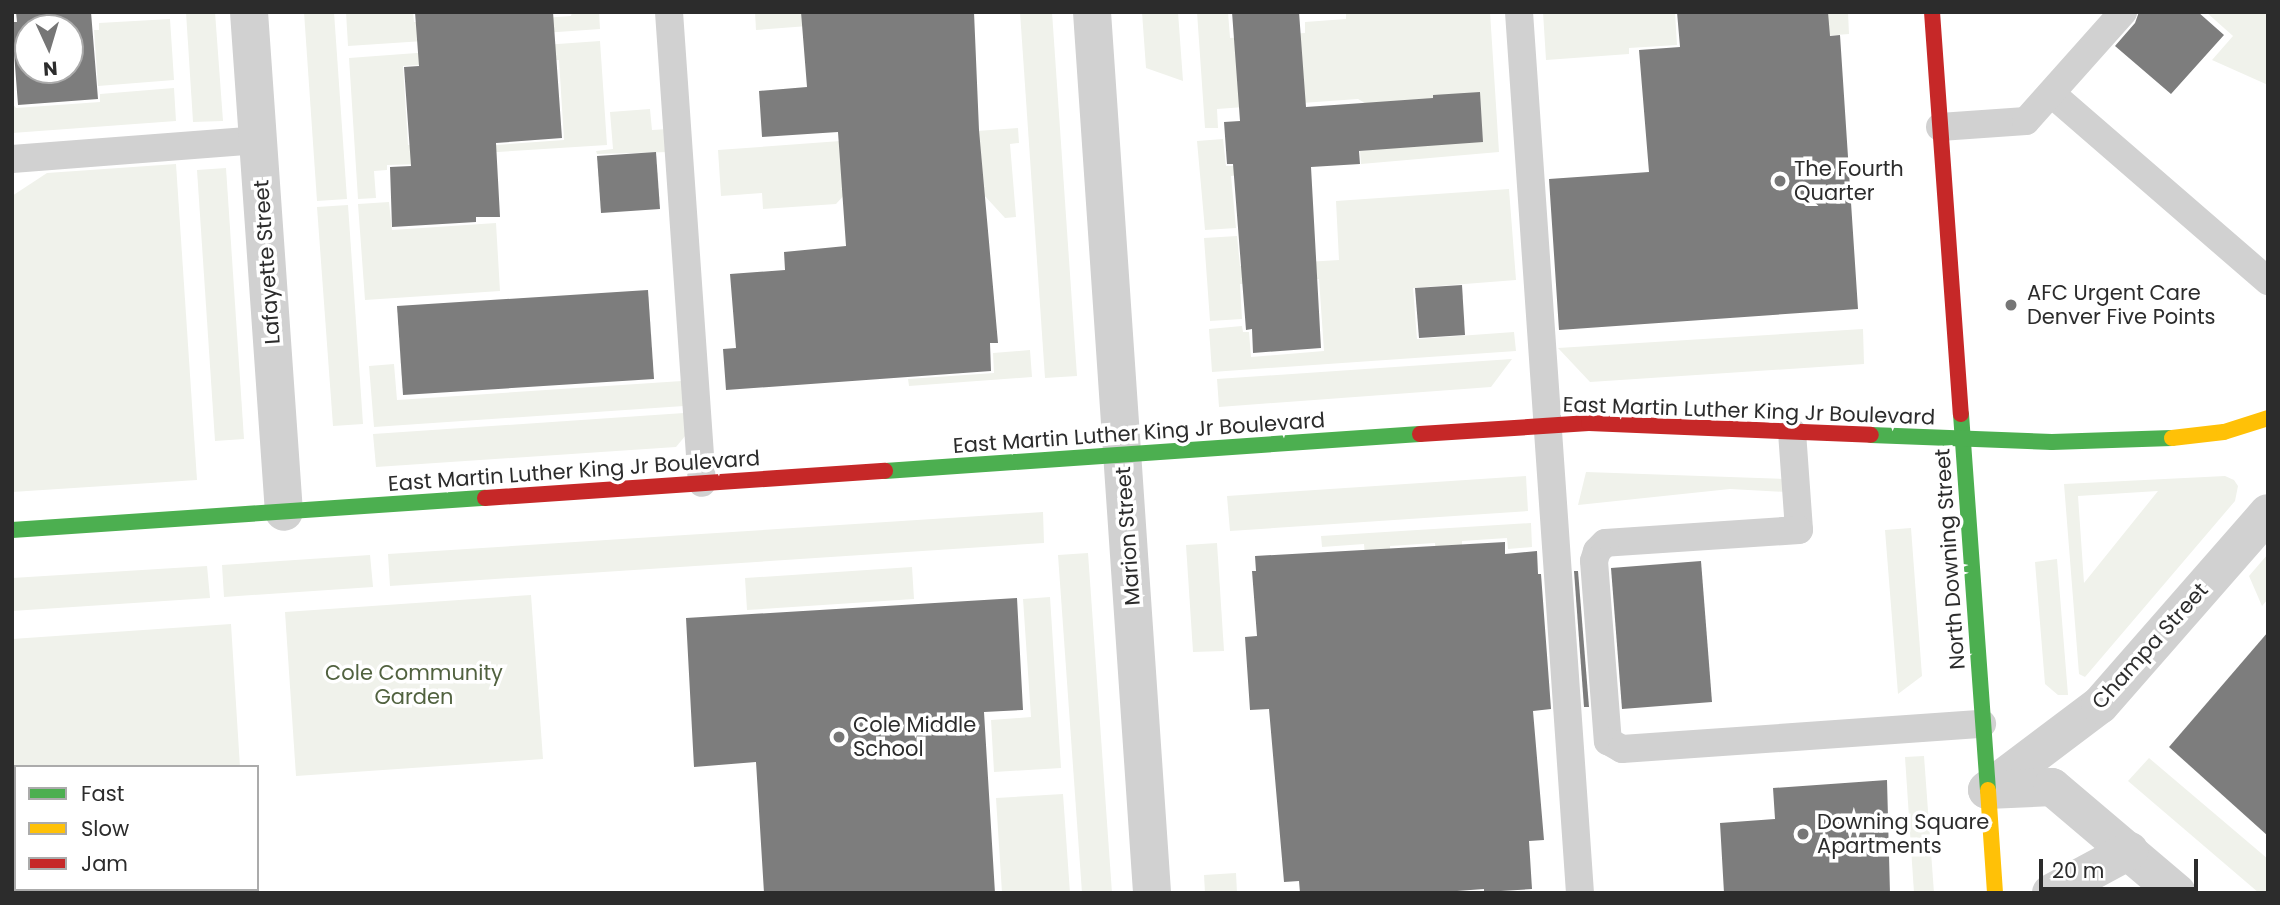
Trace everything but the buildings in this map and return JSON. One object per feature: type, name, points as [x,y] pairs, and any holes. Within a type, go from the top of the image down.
[{"type":"main road","name":"North Downing Street","points":[[1932,12],[1994,893]]},
{"type":"main road","name":"East Martin Luther King Jr Boulevard","points":[[12,530],[1589,423],[2052,442],[2180,438],[2224,432],[2268,418]]},
{"type":"street","name":"Lafayette Street","points":[[249,12],[284,512]]},
{"type":"street","name":"Marion Street","points":[[1092,12],[1153,893]]},
{"type":"street","name":"Champa Street","points":[[1987,790],[2100,705],[2268,513]]},
{"type":"street","points":[[1987,790],[2052,786],[2177,893]]},
{"type":"street","points":[[2051,893],[2129,851]]},
{"type":"lane","points":[[669,12],[702,483]]},
{"type":"lane","points":[[1519,12],[1580,893]]},
{"type":"lane","points":[[1940,127],[2026,121],[2123,12]]},
{"type":"lane","points":[[2052,94],[2268,281]]},
{"type":"lane","points":[[12,159],[258,140]]},
{"type":"lane","points":[[1792,432],[1799,530],[1605,543],[1600,546],[1594,561],[1608,741],[1622,750],[1982,724]]},
{"type":"green space","points":[[186,12],[215,12],[223,121],[193,122]]},
{"type":"green space","points":[[304,12],[334,12],[347,199],[317,201]]},
{"type":"green space","points":[[346,12],[413,12],[414,22],[447,20],[454,39],[348,46]]},
{"type":"green space","points":[[572,12],[599,12],[600,29],[460,39],[486,22],[571,16]]},
{"type":"green space","points":[[755,12],[820,12],[821,25],[756,30]]},
{"type":"green space","points":[[1020,12],[1052,12],[1077,376],[1045,378]]},
{"type":"green space","points":[[1142,12],[1178,12],[1183,81],[1146,68]]},
{"type":"green space","points":[[1197,12],[1228,12],[1230,38],[1305,33],[1305,22],[1346,19],[1346,12],[1490,12],[1499,152],[1361,164],[1360,151],[1378,149],[1375,109],[1358,99],[1217,109],[1218,128],[1205,128]]},
{"type":"green space","points":[[1543,12],[1675,12],[1677,45],[1629,48],[1629,54],[1546,60]]},
{"type":"green space","points":[[1848,12],[1849,34],[1734,43],[1816,14]]},
{"type":"green space","points":[[2206,12],[2268,12],[2268,85],[2212,60],[2233,36]]},
{"type":"green space","points":[[170,19],[174,80],[98,86],[94,30],[99,30],[99,23]]},
{"type":"green space","points":[[600,41],[607,145],[481,153],[481,146],[564,140],[559,60],[521,62],[515,47]]},
{"type":"green space","points":[[444,51],[439,64],[403,66],[408,145],[423,144],[424,164],[387,165],[387,170],[374,171],[376,198],[358,199],[349,58]]},
{"type":"green space","points":[[174,88],[176,121],[12,133],[12,103],[16,108],[100,102],[100,94]]},
{"type":"green space","points":[[650,109],[652,130],[668,129],[669,152],[597,154],[596,151],[613,149],[610,112]]},
{"type":"green space","points":[[1018,128],[1019,143],[1010,144],[1016,217],[1005,218],[972,182],[847,192],[836,204],[763,209],[762,193],[721,196],[718,150]]},
{"type":"green space","points":[[1223,139],[1226,166],[1240,166],[1240,175],[1231,176],[1236,228],[1205,230],[1197,141]]},
{"type":"green space","points":[[176,164],[197,480],[12,492],[12,196],[47,173]]},
{"type":"green space","points":[[226,168],[244,439],[215,441],[197,170]]},
{"type":"green space","points":[[1509,189],[1516,280],[1413,288],[1417,339],[1514,332],[1516,351],[1212,372],[1209,329],[1242,326],[1243,332],[1249,332],[1251,357],[1324,351],[1319,279],[1240,284],[1242,319],[1210,321],[1204,238],[1237,236],[1240,266],[1339,260],[1336,201]]},
{"type":"green space","points":[[389,202],[392,230],[496,223],[500,291],[365,300],[358,204]]},
{"type":"green space","points":[[348,205],[363,424],[333,426],[317,207]]},
{"type":"green space","points":[[1863,329],[1864,364],[1590,382],[1558,348]]},
{"type":"green space","points":[[1030,350],[1032,377],[909,386],[908,379],[994,373],[993,353]]},
{"type":"green space","points":[[1512,359],[1491,387],[1219,407],[1217,379]]},
{"type":"green space","points":[[394,364],[397,400],[682,381],[684,406],[374,427],[369,366]]},
{"type":"green space","points":[[684,413],[686,435],[676,447],[376,467],[373,434]]},
{"type":"green space","points":[[1586,472],[1786,479],[1787,492],[1730,489],[1578,505]]},
{"type":"green space","points":[[1526,476],[1528,511],[1230,531],[1227,496]]},
{"type":"green space","points":[[2225,476],[2234,480],[2238,486],[2235,501],[2085,677],[2079,674],[2064,484]],"holes":[[[2158,491],[2084,583],[2078,496]]]},
{"type":"green space","points":[[1043,512],[1044,543],[390,586],[388,554]]},
{"type":"green space","points":[[1531,523],[1532,547],[1508,549],[1507,538],[1462,541],[1462,552],[1436,554],[1435,543],[1390,546],[1390,555],[1365,557],[1364,544],[1322,547],[1321,536]]},
{"type":"green space","points":[[1911,528],[1922,676],[1898,694],[1885,530]]},
{"type":"green space","points":[[1217,543],[1224,651],[1193,652],[1186,545]]},
{"type":"green space","points":[[1088,553],[1112,893],[1082,893],[1058,555]]},
{"type":"green space","points":[[2268,554],[2268,599],[2262,606],[2249,576]]},
{"type":"green space","points":[[370,555],[373,587],[224,597],[222,565]]},
{"type":"green space","points":[[2057,559],[2068,695],[2058,695],[2045,684],[2035,562]]},
{"type":"green space","points":[[207,566],[210,598],[12,611],[12,578]]},
{"type":"green space","points":[[912,567],[914,599],[747,610],[745,578]]},
{"type":"green space","name":"Cole Community Garden","points":[[531,595],[543,759],[296,776],[285,612]]},
{"type":"green space","points":[[1050,597],[1061,768],[994,772],[991,720],[1031,717],[1023,599]]},
{"type":"green space","points":[[231,624],[240,765],[14,765],[14,891],[249,893],[12,893],[12,639]]},
{"type":"green space","points":[[1924,756],[1934,893],[1914,893],[1905,757]]},
{"type":"green space","points":[[2149,758],[2268,859],[2268,893],[2259,893],[2128,781]]},
{"type":"green space","points":[[1063,794],[1070,893],[1002,893],[996,798]]},
{"type":"green space","points":[[1236,873],[1237,893],[1205,893],[1204,875]]},
{"type":"traffic: fast","points":[[1961,414],[1988,790]]},
{"type":"traffic: fast","points":[[885,471],[1420,434]]},
{"type":"traffic: fast","points":[[1871,435],[2052,442],[2172,438]]},
{"type":"traffic: fast","points":[[12,530],[485,498]]},
{"type":"traffic: slow","points":[[2172,438],[2224,432],[2268,418]]},
{"type":"traffic: slow","points":[[1988,790],[1995,893]]},
{"type":"traffic: jam","points":[[1932,12],[1961,414]]},
{"type":"traffic: jam","points":[[1420,434],[1589,423],[1871,435]]},
{"type":"traffic: jam","points":[[485,498],[885,471]]},
{"type":"place","name":"The Fourth Quarter","points":[[1780,181]]},
{"type":"place","name":"AFC Urgent Care Denver Five Points","points":[[2011,305]]},
{"type":"place","name":"Cole Middle School","points":[[839,737]]},
{"type":"place","name":"Downing Square Apartments","points":[[1803,834]]}]
